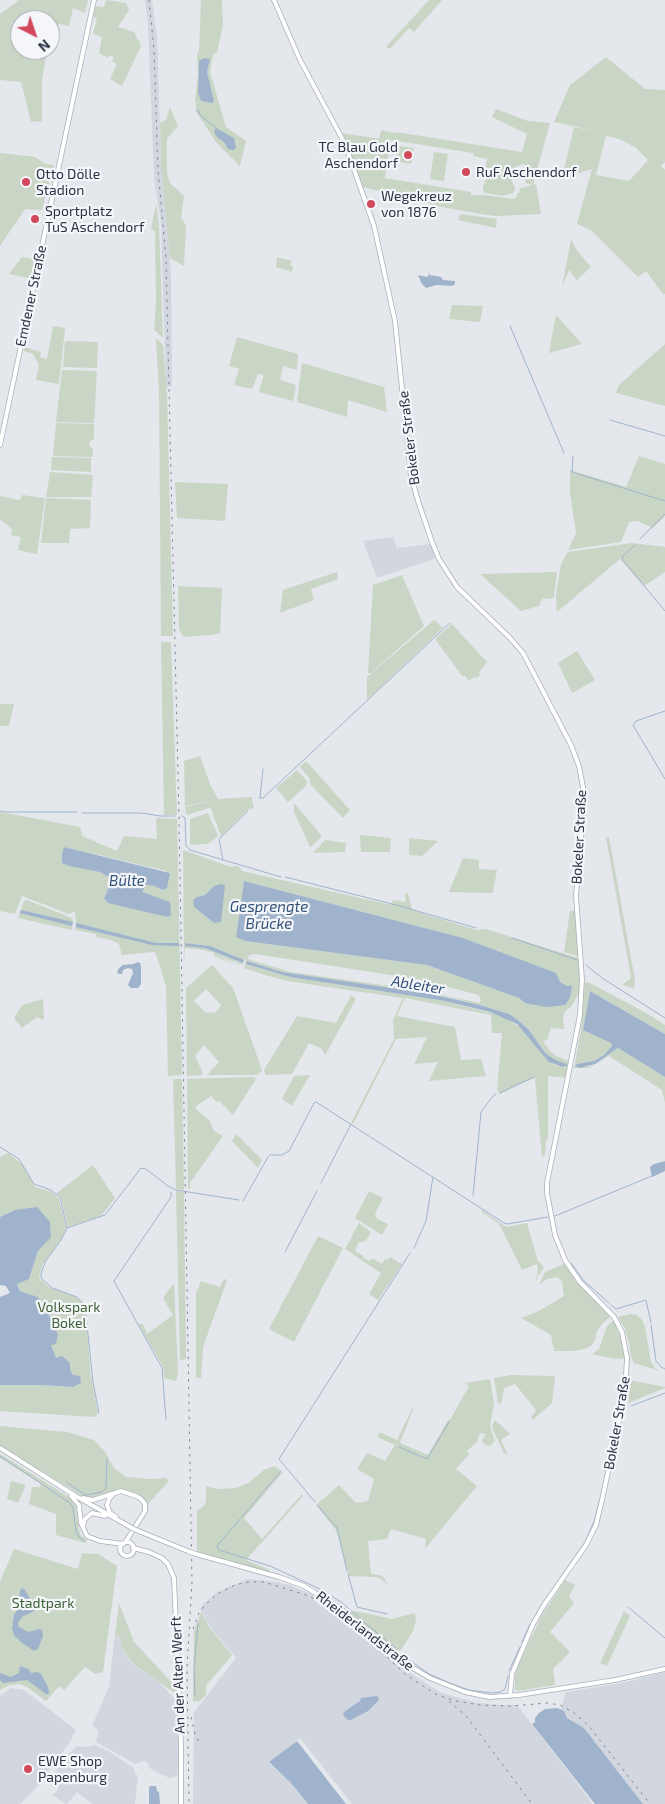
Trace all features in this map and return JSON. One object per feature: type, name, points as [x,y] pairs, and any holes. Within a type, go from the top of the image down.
[{"type":"street","name":"Emdener Straße","points":[[0,445],[94,0]]},
{"type":"street","name":"Bokeler Straße","points":[[274,0],[300,60],[345,144],[374,226],[395,320],[411,476],[438,559],[457,587],[514,642],[522,653],[571,745],[579,766],[582,786],[583,814],[576,896],[582,979],[581,1006],[547,1183],[547,1193],[555,1235],[565,1260],[580,1282],[614,1317],[622,1332],[627,1358],[625,1392],[596,1525],[586,1545],[544,1605],[532,1626],[512,1674],[510,1696]]},
{"type":"street","name":"Rheiderlandstraße","points":[[0,1448],[74,1495],[134,1529],[190,1552],[304,1586],[340,1608],[406,1664],[450,1688],[489,1697],[510,1696],[615,1680],[665,1669]]},
{"type":"street","points":[[67,1490],[79,1505],[85,1534],[110,1543],[124,1545],[133,1550]]},
{"type":"street","points":[[114,1492],[109,1499],[107,1507],[110,1513],[121,1522]]},
{"type":"street","points":[[74,1495],[93,1500],[114,1492],[123,1492],[141,1499],[145,1504],[144,1515],[124,1545]]},
{"type":"street","points":[[83,1528],[85,1519],[92,1513],[110,1516]]},
{"type":"street","name":"An der Alten Werft","points":[[124,1545],[121,1552],[124,1555],[130,1555],[133,1550],[156,1555],[168,1564],[174,1578],[181,1804]]},
{"type":"shaded area","points":[[145,0],[152,0],[157,36],[161,165],[171,276],[172,386],[166,387],[161,224],[154,178],[148,23]]},
{"type":"shaded area","points":[[393,537],[397,548],[431,544],[434,559],[377,578],[363,541]]},
{"type":"shaded area","points":[[248,1579],[289,1585],[321,1599],[344,1614],[395,1663],[441,1693],[478,1703],[517,1705],[593,1804],[352,1804],[300,1738],[269,1763],[291,1783],[308,1804],[193,1804],[194,1712],[236,1658],[211,1628],[200,1609],[217,1592]]},
{"type":"shaded area","points":[[115,1635],[121,1637],[122,1647],[131,1663],[160,1683],[176,1700],[179,1761],[177,1776],[170,1778],[165,1776],[151,1769],[148,1763],[143,1761],[135,1764],[96,1742],[97,1729],[92,1726],[109,1687]]},
{"type":"shaded area","points":[[665,1672],[665,1804],[643,1804],[584,1728],[567,1718],[561,1709],[566,1692],[622,1683]]},
{"type":"shaded area","points":[[11,1688],[24,1690],[76,1730],[70,1742],[37,1787],[20,1804],[0,1804],[0,1696]]},
{"type":"shaded area","points":[[94,1745],[108,1751],[134,1768],[134,1772],[138,1776],[135,1804],[92,1804],[77,1792],[65,1804],[53,1795],[59,1788],[49,1780],[67,1756],[77,1746],[88,1747]]},
{"type":"green space","points":[[19,0],[88,0],[85,13],[73,8],[69,26],[60,24],[60,10],[10,10],[10,60],[45,60],[42,81],[42,121],[31,122],[21,82],[0,80],[0,14]]},
{"type":"green space","points":[[106,0],[126,3],[129,10],[118,27],[134,32],[141,46],[122,86],[110,79],[117,64],[112,61],[114,57],[109,55],[108,58],[99,53],[102,37],[93,34],[97,18],[93,17],[95,6],[104,7]]},
{"type":"green space","points":[[201,0],[222,0],[223,25],[217,53],[213,54],[210,72],[226,127],[246,141],[240,166],[216,142],[197,113],[195,99],[198,75],[197,55],[199,52]]},
{"type":"green space","points":[[429,0],[442,0],[414,32],[409,28],[390,49],[386,47]]},
{"type":"green space","points":[[606,57],[645,89],[665,90],[665,162],[661,166],[665,170],[665,294],[663,294],[646,271],[638,277],[592,231],[577,224],[592,169],[562,178],[574,127],[601,132],[554,122],[570,85]],"holes":[[[606,136],[619,139],[635,147],[648,160],[629,181],[596,175]]]},
{"type":"green space","points":[[170,107],[178,126],[167,139],[167,173],[170,183],[184,196],[181,218],[186,225],[184,266],[170,258],[161,165],[160,123],[166,120]]},
{"type":"green space","points":[[496,109],[528,121],[550,123],[533,185],[536,184],[541,214],[496,216],[481,214],[442,207],[363,187],[340,133],[382,139],[379,138],[382,130],[522,152],[527,134],[492,117]],"holes":[[[391,140],[473,153],[474,156],[487,159],[484,177],[486,178],[483,187],[483,191],[486,193],[503,196],[513,193],[515,188],[512,182],[513,174],[517,166],[525,164],[525,183],[532,185],[521,188],[515,199],[471,195],[471,192],[385,178]]]},
{"type":"green space","name":"TC Blau Gold Aschendorf","points":[[398,146],[414,148],[411,164],[395,161]]},
{"type":"green space","points":[[434,152],[448,154],[444,181],[430,179]]},
{"type":"green space","points":[[0,153],[35,157],[46,164],[54,165],[42,210],[25,209],[0,246]]},
{"type":"green space","points":[[156,204],[159,224],[163,338],[154,330],[156,301],[155,231],[151,229]]},
{"type":"green space","points":[[460,214],[497,219],[496,228],[458,220]]},
{"type":"green space","points":[[571,239],[578,252],[591,267],[577,280],[569,270],[562,287]]},
{"type":"green space","points":[[22,257],[36,260],[32,279],[9,274]]},
{"type":"green space","points":[[277,257],[292,261],[290,265],[293,267],[292,272],[276,267]]},
{"type":"green space","points":[[452,305],[483,306],[480,322],[449,319]]},
{"type":"green space","points":[[556,315],[582,344],[549,353]]},
{"type":"green space","points":[[53,326],[65,328],[59,384],[36,380],[39,365],[33,354],[24,351],[24,347],[41,352],[40,357],[47,359]]},
{"type":"green space","points":[[237,337],[298,354],[297,370],[283,366],[280,380],[296,385],[293,401],[259,392],[264,375],[258,374],[252,389],[234,385],[239,369],[229,366]]},
{"type":"green space","points":[[156,338],[163,345],[167,393],[173,636],[161,636],[159,394]]},
{"type":"green space","points":[[65,341],[98,342],[97,368],[63,367]]},
{"type":"green space","points":[[665,344],[665,406],[616,393],[619,385]]},
{"type":"green space","points":[[302,363],[384,387],[387,412],[348,400],[347,417],[297,402]]},
{"type":"green space","points":[[62,370],[97,371],[94,423],[56,422]]},
{"type":"green space","points":[[56,423],[94,424],[94,439],[90,441],[89,446],[93,448],[92,457],[53,456]]},
{"type":"green space","points":[[639,456],[665,464],[665,516],[653,528],[638,521],[629,522],[621,542],[568,550],[576,533],[570,493],[570,470],[626,487]]},
{"type":"green space","points":[[52,457],[91,458],[91,472],[51,470]]},
{"type":"green space","points":[[50,472],[93,475],[91,497],[46,497]]},
{"type":"green space","points":[[175,482],[228,484],[225,521],[177,518]]},
{"type":"green space","points":[[22,495],[45,498],[37,554],[18,550],[21,537],[11,535],[12,529],[0,519],[0,496],[20,500]]},
{"type":"green space","points":[[46,498],[91,500],[90,528],[70,529],[69,543],[41,543]]},
{"type":"green space","points":[[632,543],[665,547],[665,572],[644,586],[620,559],[557,612],[556,595],[561,564],[568,552]]},
{"type":"green space","points":[[337,572],[338,578],[336,580],[311,589],[314,600],[280,613],[283,590]]},
{"type":"green space","points":[[557,572],[554,598],[542,599],[539,606],[521,611],[480,574]]},
{"type":"green space","points":[[402,575],[424,626],[371,673],[368,673],[373,585]]},
{"type":"green space","points":[[178,586],[222,588],[220,633],[184,637],[179,630]]},
{"type":"green space","points":[[434,620],[443,628],[367,700],[367,677]]},
{"type":"green space","points":[[452,624],[487,662],[477,678],[474,677],[469,681],[465,676],[462,676],[435,639]]},
{"type":"green space","points":[[161,642],[171,642],[177,815],[164,815]]},
{"type":"green space","points":[[577,651],[595,680],[572,693],[558,663]]},
{"type":"green space","points":[[0,704],[14,704],[9,726],[0,726]]},
{"type":"green space","points":[[200,756],[210,784],[218,799],[252,797],[253,805],[221,836],[211,809],[187,815],[185,807],[213,800],[185,806],[184,761]]},
{"type":"green space","points":[[306,761],[350,810],[343,818],[310,784],[310,779],[300,767]]},
{"type":"green space","points":[[297,770],[307,781],[307,785],[288,802],[276,788]]},
{"type":"green space","points":[[294,803],[322,836],[311,847],[294,812]]},
{"type":"green space","points":[[0,812],[80,827],[82,836],[117,851],[124,836],[157,839],[156,818],[177,819],[182,1075],[168,1076],[166,986],[154,952],[122,955],[119,944],[108,939],[96,937],[96,934],[75,930],[75,911],[69,914],[22,896],[15,914],[0,911]],"holes":[[[64,847],[170,873],[163,890],[145,885],[142,892],[144,894],[104,898],[108,890],[110,878]]]},
{"type":"green space","points":[[208,813],[218,836],[208,844],[190,845],[190,819]]},
{"type":"green space","points":[[360,835],[391,838],[390,852],[361,852]]},
{"type":"green space","points":[[606,837],[609,837],[635,980],[634,988],[622,985],[631,978]]},
{"type":"green space","points":[[409,838],[438,841],[422,856],[409,855]]},
{"type":"green space","points":[[325,840],[346,843],[345,852],[313,853]]},
{"type":"green space","points":[[183,850],[231,867],[238,866],[242,871],[391,905],[393,900],[406,902],[405,894],[408,893],[412,910],[476,930],[486,929],[578,958],[580,991],[571,1007],[564,1014],[564,1029],[551,1028],[547,1040],[543,1041],[556,1056],[569,1061],[566,1078],[548,1076],[548,1138],[546,1140],[545,1155],[542,1157],[535,1078],[500,1094],[497,1090],[502,1033],[492,1033],[491,1015],[405,998],[397,1016],[455,1027],[461,1060],[481,1059],[486,1076],[429,1081],[438,1062],[414,1064],[427,1037],[396,1039],[353,1124],[351,1123],[394,1039],[393,1020],[403,998],[287,981],[244,968],[247,956],[242,965],[204,950],[185,948],[184,962]],"holes":[[[244,881],[463,938],[535,966],[567,986],[572,985],[525,1003],[519,998],[427,965],[245,941],[236,936]],[[214,886],[214,923],[194,907],[197,897],[205,895]],[[185,943],[210,946],[244,960],[242,963],[212,950]],[[255,954],[417,979],[479,995],[481,1000],[480,1003],[423,991],[291,972],[248,959],[249,955]],[[247,961],[282,972],[449,997],[509,1014],[529,1030],[546,1054],[563,1067],[553,1064],[521,1028],[502,1016],[445,1001],[290,977],[246,964]]]},
{"type":"green space","points":[[463,858],[479,860],[479,869],[497,870],[493,893],[449,892]]},
{"type":"green space","points":[[27,900],[70,917],[73,920],[72,930],[18,918],[24,901]]},
{"type":"green space","points":[[570,911],[575,911],[578,956],[564,952]]},
{"type":"green space","points":[[214,954],[241,967],[214,956]]},
{"type":"green space","points":[[212,965],[233,988],[262,1070],[258,1075],[207,1075],[219,1062],[204,1045],[195,1056],[202,1075],[187,1076],[186,988]],"holes":[[[206,989],[221,1005],[216,1012],[206,1013],[194,1001]]]},
{"type":"green space","points":[[585,982],[648,1014],[665,1025],[665,1034],[590,991],[583,1030],[612,1043],[612,1048],[594,1061],[577,1064],[588,1067],[618,1048],[665,1077],[665,1103],[662,1090],[609,1056],[589,1068],[574,1068],[581,1030]]},
{"type":"green space","points":[[351,995],[356,999],[326,1054],[324,1054],[322,1049],[309,1043],[292,1074],[266,1075],[264,1070],[297,1016],[336,1023]]},
{"type":"green space","points":[[43,999],[44,1020],[37,1017],[22,1028],[14,1018],[22,1005]]},
{"type":"green space","points":[[310,1075],[292,1106],[282,1099],[294,1076]]},
{"type":"green space","points":[[254,1077],[256,1079],[233,1115],[211,1096],[196,1106],[196,1109],[210,1121],[214,1131],[223,1136],[190,1183],[190,1189],[188,1189],[187,1079]]},
{"type":"green space","points":[[173,1079],[182,1079],[184,1190],[176,1189]]},
{"type":"green space","points":[[236,1134],[262,1160],[258,1168],[232,1141]]},
{"type":"green space","name":"Volkspark Bokel","points":[[8,1153],[23,1165],[35,1187],[53,1192],[59,1199],[66,1227],[63,1237],[42,1265],[39,1278],[49,1287],[76,1297],[85,1308],[91,1376],[98,1414],[94,1417],[0,1411],[0,1385],[73,1387],[73,1375],[70,1369],[56,1358],[51,1345],[53,1321],[38,1297],[20,1291],[17,1283],[29,1279],[38,1251],[51,1236],[50,1222],[15,1210],[0,1217],[0,1157]]},
{"type":"green space","points":[[93,1165],[115,1198],[101,1216],[68,1227],[61,1197],[57,1193]]},
{"type":"green space","points":[[176,1191],[184,1192],[186,1359],[180,1360]]},
{"type":"green space","points":[[369,1191],[383,1198],[375,1214],[377,1219],[388,1224],[382,1235],[355,1218]]},
{"type":"green space","points":[[482,1210],[506,1227],[527,1223],[538,1261],[544,1267],[535,1285],[538,1271],[537,1264],[522,1270],[499,1224],[482,1212]]},
{"type":"green space","points":[[359,1223],[371,1232],[366,1241],[358,1243],[355,1251],[370,1261],[372,1258],[382,1264],[385,1259],[388,1260],[390,1257],[402,1264],[378,1300],[369,1294],[381,1273],[345,1249]]},
{"type":"green space","points":[[318,1236],[343,1248],[294,1342],[269,1329]]},
{"type":"green space","points":[[564,1264],[611,1316],[597,1331],[591,1346],[573,1351],[554,1351],[551,1335],[521,1318],[539,1311],[564,1296],[562,1281],[557,1277],[547,1279],[539,1285],[545,1272]]},
{"type":"green space","points":[[224,1279],[227,1280],[203,1347],[201,1378],[196,1378],[196,1293],[201,1281],[220,1287]]},
{"type":"green space","points":[[173,1284],[178,1373],[176,1381],[164,1378],[163,1367],[138,1323],[143,1324],[147,1334],[173,1315],[163,1298]]},
{"type":"green space","points":[[630,1314],[637,1315],[642,1320],[651,1362],[660,1371],[634,1363],[625,1329],[618,1317]]},
{"type":"green space","points":[[614,1320],[625,1351],[625,1358],[615,1359],[592,1354],[599,1349],[607,1326]]},
{"type":"green space","points":[[510,1375],[555,1376],[552,1403],[533,1420],[531,1418],[536,1410],[515,1384],[504,1388],[501,1404],[498,1403],[494,1378]]},
{"type":"green space","points":[[490,1379],[494,1403],[490,1426],[495,1441],[490,1446],[485,1445],[482,1441],[486,1434],[480,1433],[477,1442],[467,1451],[469,1454],[456,1469],[477,1486],[425,1549],[426,1539],[391,1529],[387,1539],[368,1541],[371,1574],[380,1575],[388,1585],[376,1577],[349,1576],[336,1530],[316,1505],[339,1485],[356,1503],[368,1501],[374,1479],[357,1469],[367,1453],[385,1461],[395,1445],[377,1437],[380,1432],[397,1440],[414,1407],[400,1443],[428,1455],[469,1386],[465,1383]]},
{"type":"green space","points":[[629,1380],[665,1387],[665,1388],[628,1403]]},
{"type":"green space","points":[[495,1420],[510,1434],[501,1440],[508,1455],[504,1453],[494,1432],[492,1426]]},
{"type":"green space","points":[[0,1426],[67,1432],[94,1440],[105,1452],[114,1468],[126,1477],[166,1478],[169,1481],[146,1505],[139,1495],[122,1490],[97,1497],[84,1497],[0,1446]]},
{"type":"green space","points":[[0,1454],[72,1499],[76,1506],[81,1536],[87,1540],[85,1543],[56,1535],[56,1514],[29,1504],[32,1487],[40,1487],[41,1484],[0,1458]]},
{"type":"green space","points":[[274,1466],[283,1472],[244,1518],[262,1539],[302,1494],[303,1496],[246,1560],[270,1570],[269,1573],[197,1551],[197,1511],[204,1506],[206,1501],[206,1486],[217,1489],[236,1488],[248,1483],[264,1470]]},
{"type":"green space","points":[[11,1481],[26,1485],[18,1503],[7,1499]]},
{"type":"green space","name":"Stadtpark","points":[[14,1549],[78,1569],[82,1553],[98,1554],[117,1566],[103,1672],[95,1674],[85,1667],[64,1690],[59,1686],[46,1701],[27,1687],[19,1684],[10,1685],[0,1690],[0,1582]]},
{"type":"green space","points":[[565,1580],[575,1585],[569,1597],[574,1603],[550,1632],[570,1652],[553,1669],[555,1685],[517,1691],[515,1689],[515,1677],[518,1666],[541,1617]]},
{"type":"green space","points":[[119,1603],[134,1642],[176,1687],[176,1694],[132,1663],[122,1647],[121,1637],[115,1635]]},
{"type":"green space","points":[[355,1611],[392,1619],[415,1613],[416,1621],[413,1631],[401,1650],[395,1652],[348,1612]]},
{"type":"green space","points":[[624,1611],[630,1616],[607,1666],[600,1663]]},
{"type":"green space","points":[[201,1612],[210,1628],[232,1655],[206,1686],[206,1695],[200,1701],[193,1702],[194,1631]]},
{"type":"water","points":[[204,58],[210,59],[207,72],[214,101],[212,103],[201,101],[198,93],[199,61]]},
{"type":"water","points":[[216,128],[234,138],[236,148],[233,150],[228,149],[225,143],[216,136],[214,131]]},
{"type":"water","points":[[428,272],[430,275],[441,277],[443,280],[455,281],[455,284],[452,286],[437,285],[426,288],[418,275],[427,277],[429,275]]},
{"type":"water","name":"Bülte","points":[[64,847],[170,873],[167,888],[163,890],[146,885],[142,892],[170,902],[171,915],[168,917],[108,903],[104,898],[108,890],[110,878],[100,872],[62,863]]},
{"type":"water","name":"Gesprengte Brücke","points":[[244,881],[463,938],[556,973],[560,982],[567,986],[572,985],[570,998],[565,1005],[546,1007],[525,1003],[519,998],[427,965],[245,941],[236,937]]},
{"type":"water","points":[[225,885],[221,922],[214,923],[194,907],[193,900],[205,895],[214,886]]},
{"type":"water","points":[[21,910],[73,922],[72,926],[20,913]]},
{"type":"water","points":[[76,923],[156,943],[179,943],[179,946],[152,945],[76,927]]},
{"type":"water","points":[[185,943],[210,946],[244,960],[243,963],[205,948],[185,946]]},
{"type":"water","points":[[247,961],[282,972],[431,994],[480,1005],[509,1014],[529,1030],[546,1054],[568,1065],[563,1067],[549,1062],[517,1024],[490,1012],[445,1001],[290,977],[246,964]]},
{"type":"water","points":[[138,962],[141,967],[141,984],[138,988],[131,988],[128,985],[133,973],[132,969],[123,970],[122,974],[117,972],[123,965]]},
{"type":"water","points":[[590,991],[665,1034],[665,1077],[618,1048],[595,1064],[580,1068],[575,1066],[594,1061],[604,1055],[612,1046],[611,1043],[583,1030]]},
{"type":"water","points":[[665,1161],[665,1171],[652,1177],[650,1167]]},
{"type":"water","points":[[37,1207],[50,1222],[51,1237],[38,1251],[29,1279],[17,1284],[20,1291],[38,1297],[42,1304],[49,1307],[49,1315],[58,1334],[56,1344],[51,1345],[56,1358],[62,1356],[70,1363],[73,1375],[80,1376],[81,1383],[73,1387],[0,1385],[0,1297],[10,1293],[6,1286],[0,1285],[0,1217],[15,1210]]},
{"type":"water","points":[[22,1588],[35,1607],[34,1611],[22,1617],[18,1623],[19,1627],[28,1632],[42,1630],[43,1636],[38,1649],[34,1651],[14,1635],[12,1628],[14,1615],[20,1606],[19,1598]]},
{"type":"water","points":[[20,1666],[28,1669],[31,1673],[38,1672],[41,1674],[48,1687],[49,1694],[46,1694],[27,1680],[3,1683],[0,1680],[0,1673],[11,1677],[19,1673]]},
{"type":"water","points":[[377,1696],[379,1698],[378,1701],[368,1711],[351,1720],[348,1720],[343,1715],[361,1698]]},
{"type":"water","points":[[557,1708],[564,1711],[567,1718],[584,1728],[643,1804],[595,1804],[532,1724],[539,1713],[545,1709]]},
{"type":"water","points":[[297,1741],[346,1804],[308,1804],[291,1783],[269,1762]]},
{"type":"water","points":[[156,1786],[159,1792],[160,1804],[149,1804],[149,1787]]},
{"type":"waterway","points":[[198,110],[200,115],[216,128]]},
{"type":"waterway","points":[[510,326],[564,453]]},
{"type":"waterway","points":[[610,420],[665,436]]},
{"type":"waterway","points":[[573,456],[572,472],[665,501]]},
{"type":"waterway","points":[[640,539],[665,514]]},
{"type":"waterway","points":[[635,545],[622,559],[665,611]]},
{"type":"waterway","points":[[260,798],[263,798],[450,623]]},
{"type":"waterway","points":[[665,711],[636,721],[633,725],[665,779]]},
{"type":"waterway","points":[[260,798],[263,769]]},
{"type":"waterway","points":[[0,811],[77,812]]},
{"type":"waterway","points":[[223,860],[219,839],[248,811]]},
{"type":"waterway","points":[[82,813],[141,813],[175,816]]},
{"type":"waterway","points":[[182,816],[185,818],[186,846],[190,850],[281,877]]},
{"type":"waterway","points":[[285,877],[400,906],[476,928]]},
{"type":"waterway","points":[[512,938],[577,960]]},
{"type":"waterway","points":[[586,965],[602,978],[665,1018]]},
{"type":"waterway","points":[[500,1093],[534,1077]]},
{"type":"waterway","points":[[473,1196],[481,1112],[496,1094]]},
{"type":"waterway","points":[[243,1201],[268,1157],[270,1155],[282,1155],[289,1151],[316,1102],[504,1223],[548,1217]]},
{"type":"waterway","points":[[321,1183],[351,1124]]},
{"type":"waterway","points":[[0,1147],[19,1159],[34,1184],[51,1190],[60,1197],[67,1228],[105,1215],[141,1168],[146,1169],[176,1190],[239,1200]]},
{"type":"waterway","points":[[555,1216],[652,1176]]},
{"type":"waterway","points":[[414,1248],[426,1221],[433,1177]]},
{"type":"waterway","points":[[285,1252],[317,1191]]},
{"type":"waterway","points":[[166,1420],[162,1368],[114,1281],[171,1197],[171,1192]]},
{"type":"waterway","points":[[67,1228],[45,1262],[41,1278],[52,1288],[77,1297],[85,1306],[93,1382],[99,1413]]},
{"type":"waterway","points":[[315,1502],[279,1459],[410,1253]]},
{"type":"waterway","points":[[571,1263],[584,1281],[609,1303]]},
{"type":"waterway","points":[[611,1305],[616,1309],[646,1300],[651,1323]]},
{"type":"waterway","points":[[651,1325],[656,1361],[665,1369]]},
{"type":"waterway","points":[[631,1406],[665,1393]]},
{"type":"waterway","points":[[601,1496],[618,1411]]},
{"type":"waterway","points":[[399,1447],[427,1459],[449,1422]]},
{"type":"waterway","points":[[0,1456],[70,1503],[73,1508],[76,1531],[79,1537],[85,1541]]},
{"type":"waterway","points":[[66,1482],[86,1495],[102,1492],[106,1488],[107,1458]]},
{"type":"waterway","points":[[280,1472],[217,1546],[219,1550],[270,1566],[322,1590],[341,1602],[396,1649]]},
{"type":"waterway","points":[[544,1601],[585,1542],[595,1519],[599,1502]]},
{"type":"waterway","points":[[318,1506],[337,1528],[347,1571]]},
{"type":"waterway","points":[[348,1574],[357,1607],[387,1614]]},
{"type":"waterway","points":[[532,1622],[542,1604]]},
{"type":"waterway","points":[[628,1607],[665,1638]]},
{"type":"waterway","points":[[195,1695],[194,1670],[198,1623]]},
{"type":"waterway","points":[[522,1642],[530,1624]]},
{"type":"waterway","points":[[509,1671],[520,1647]]},
{"type":"waterway","points":[[401,1654],[429,1674],[469,1690],[492,1693],[500,1692],[505,1689],[508,1676]]},
{"type":"railway","points":[[149,0],[154,50],[158,169],[166,259],[179,818],[192,1582],[187,1668],[189,1804]]},
{"type":"railway","points":[[193,1629],[199,1613],[206,1604],[219,1593],[235,1585],[248,1582],[264,1582],[306,1595],[343,1616],[406,1675],[437,1695],[456,1701],[480,1705],[512,1706],[547,1703],[560,1705],[573,1712],[588,1725],[650,1804]]},
{"type":"railway","points":[[449,1701],[467,1717],[532,1804]]},
{"type":"railway","points":[[191,1717],[199,1742]]},
{"type":"place","name":"TC Blau Gold Aschendorf","points":[[408,155]]},
{"type":"place","name":"RuF Aschendorf","points":[[466,172]]},
{"type":"place","name":"Otto Dölle Stadion","points":[[26,182]]},
{"type":"place","name":"Wegekreuz von 1876","points":[[371,204]]},
{"type":"place","name":"Sportplatz TuS Aschendorf","points":[[35,219]]},
{"type":"place","name":"EWE Shop Papenburg","points":[[28,1769]]},
{"type":"water label","name":"Ableiter","points":[[418,985]]}]
